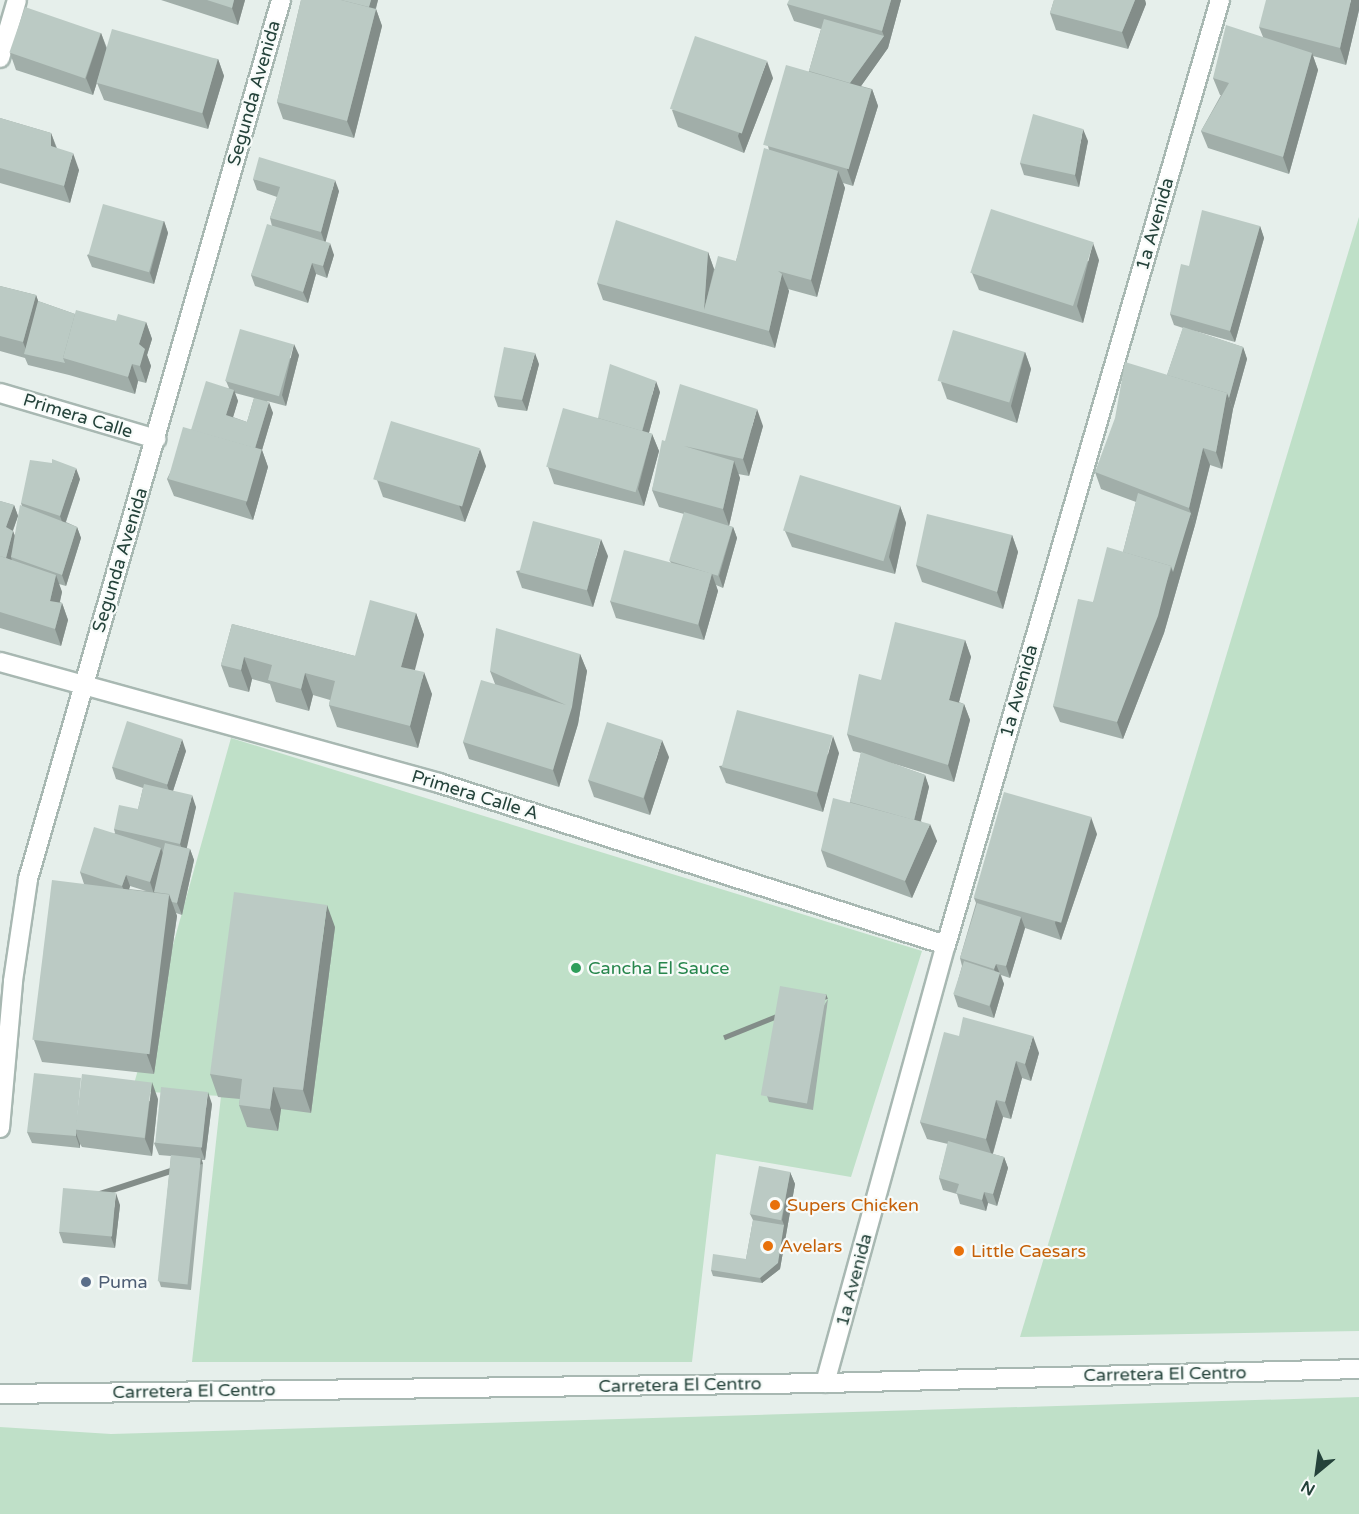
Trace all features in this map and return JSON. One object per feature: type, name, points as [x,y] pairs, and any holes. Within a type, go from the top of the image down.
[{"type":"street","points":[[0,58],[16,0]]},
{"type":"street","name":"Segunda Avenida","points":[[0,1128],[13,981],[28,879],[280,0]]},
{"type":"street","name":"1a Avenida","points":[[825,1383],[945,945],[1220,0]]},
{"type":"street","name":"Primera Calle","points":[[0,393],[156,439]]},
{"type":"street","name":"Primera Calle A","points":[[0,662],[439,783],[945,945]]},
{"type":"street","name":"Carretera El Centro","points":[[0,1394],[825,1383],[1359,1369]]},
{"type":"green space","points":[[1359,217],[1359,1331],[1020,1337]]},
{"type":"green space","points":[[231,738],[922,951],[851,1177],[716,1154],[692,1362],[192,1362],[221,1096],[132,1091]]},
{"type":"green space","points":[[1359,1397],[1359,1514],[0,1514],[0,1427],[111,1434]]},
{"type":"building","points":[[207,0],[234,0],[232,8]]},
{"type":"building","points":[[301,0],[341,0],[376,9],[347,121],[277,102]]},
{"type":"building","points":[[341,0],[371,0],[369,7]]},
{"type":"building","points":[[789,0],[891,0],[882,31],[787,4]]},
{"type":"building","points":[[1054,0],[1135,0],[1122,32],[1050,13]]},
{"type":"building","points":[[1266,0],[1351,0],[1340,48],[1259,27]]},
{"type":"building","points":[[25,7],[101,33],[85,78],[9,52]]},
{"type":"building","points":[[824,19],[884,36],[850,83],[809,71]]},
{"type":"building","points":[[1226,25],[1312,53],[1283,157],[1201,131],[1229,83],[1213,78]]},
{"type":"building","points":[[112,29],[218,59],[202,113],[97,83]]},
{"type":"building","points":[[695,36],[767,61],[742,134],[670,109]]},
{"type":"building","points":[[786,65],[872,90],[849,169],[763,145]]},
{"type":"building","points":[[1033,114],[1083,129],[1075,175],[1020,163]]},
{"type":"building","points":[[0,118],[51,133],[51,146],[73,153],[64,186],[0,168]]},
{"type":"building","points":[[764,148],[838,171],[811,280],[778,271],[782,274],[769,331],[597,283],[616,220],[708,252],[704,310],[718,256],[736,261]]},
{"type":"building","points":[[259,157],[335,180],[321,232],[270,218],[280,187],[253,179]]},
{"type":"building","points":[[103,204],[164,221],[149,272],[88,255]]},
{"type":"building","points":[[991,209],[1094,242],[1073,306],[970,273]]},
{"type":"building","points":[[1202,210],[1260,226],[1230,331],[1170,314],[1181,264],[1189,266]]},
{"type":"building","points":[[267,224],[330,243],[323,266],[312,263],[303,292],[251,275]]},
{"type":"building","points":[[0,286],[36,295],[23,342],[0,336]]},
{"type":"building","points":[[38,301],[75,314],[63,358],[65,363],[24,354]]},
{"type":"building","points":[[76,310],[116,321],[118,314],[146,322],[139,344],[145,349],[140,366],[132,364],[128,377],[63,358]]},
{"type":"building","points":[[1183,327],[1243,347],[1229,398],[1227,393],[1167,375]]},
{"type":"building","points":[[240,329],[294,344],[279,396],[225,381]]},
{"type":"building","points":[[953,330],[1025,352],[1009,403],[938,381]]},
{"type":"building","points":[[504,347],[535,353],[522,400],[494,396]]},
{"type":"building","points":[[1125,362],[1227,393],[1216,452],[1203,448],[1189,508],[1095,472],[1115,418]]},
{"type":"building","points":[[610,364],[656,381],[642,431],[598,418]]},
{"type":"building","points":[[206,381],[234,390],[226,415],[247,422],[254,398],[269,402],[255,448],[191,430]]},
{"type":"building","points":[[680,384],[757,409],[743,459],[684,446],[734,461],[723,509],[652,490],[662,440],[665,441]]},
{"type":"building","points":[[563,408],[652,434],[636,492],[546,467]]},
{"type":"building","points":[[391,421],[480,448],[462,507],[373,479]]},
{"type":"building","points":[[183,427],[262,450],[247,502],[168,479]]},
{"type":"building","points":[[52,459],[76,468],[60,516],[21,503],[30,460],[52,463]]},
{"type":"building","points":[[800,475],[900,506],[883,561],[783,530]]},
{"type":"building","points":[[1138,493],[1191,513],[1173,572],[1171,566],[1123,552]]},
{"type":"building","points":[[0,501],[14,505],[6,527],[13,531],[6,558],[0,556]]},
{"type":"building","points":[[20,505],[77,527],[62,575],[11,557]]},
{"type":"building","points":[[684,512],[733,527],[718,576],[669,561]]},
{"type":"building","points":[[927,514],[1012,535],[997,592],[916,565]]},
{"type":"building","points":[[533,521],[601,539],[587,590],[519,572]]},
{"type":"building","points":[[1107,547],[1171,566],[1158,616],[1117,722],[1053,706],[1078,599],[1093,602]]},
{"type":"building","points":[[624,550],[712,574],[698,625],[610,601]]},
{"type":"building","points":[[0,556],[56,575],[50,601],[62,603],[55,629],[0,612]]},
{"type":"building","points":[[370,600],[416,613],[401,667],[424,672],[410,726],[329,705],[335,681],[305,673],[301,689],[268,680],[272,665],[244,657],[241,670],[221,665],[232,624],[355,656]]},
{"type":"building","points":[[895,622],[965,640],[949,700],[964,704],[948,765],[847,734],[859,674],[881,680]]},
{"type":"building","points":[[496,628],[580,654],[572,707],[553,770],[463,742],[481,680],[566,705],[490,671]]},
{"type":"building","points":[[737,710],[833,736],[817,793],[722,767]]},
{"type":"building","points":[[127,721],[182,739],[167,785],[112,767]]},
{"type":"building","points":[[607,722],[662,740],[643,798],[588,780]]},
{"type":"building","points":[[861,752],[925,775],[914,820],[850,802]]},
{"type":"building","points":[[144,784],[192,795],[180,844],[114,829],[119,805],[138,809]]},
{"type":"building","points":[[1004,792],[1091,817],[1061,923],[974,898]]},
{"type":"building","points":[[833,798],[930,824],[905,881],[821,850]]},
{"type":"building","points":[[94,827],[161,848],[150,882],[126,875],[122,886],[80,872]]},
{"type":"building","points":[[165,843],[190,849],[177,903],[172,902],[169,894],[154,892]]},
{"type":"building","points":[[52,880],[169,894],[149,1054],[32,1040]]},
{"type":"building","points":[[234,892],[327,905],[303,1090],[273,1087],[270,1109],[239,1105],[242,1079],[210,1074]]},
{"type":"building","points":[[977,903],[1021,917],[1006,966],[996,964],[994,969],[960,958]]},
{"type":"building","points":[[964,961],[1000,973],[989,1006],[953,994]]},
{"type":"building","points":[[780,986],[826,994],[807,1103],[761,1095]]},
{"type":"building","points":[[963,1017],[1033,1036],[1025,1064],[1016,1061],[1005,1102],[996,1100],[986,1139],[920,1122],[944,1032],[959,1036]]},
{"type":"building","points":[[34,1073],[81,1078],[76,1136],[27,1132]]},
{"type":"building","points":[[82,1074],[151,1083],[145,1138],[75,1130]]},
{"type":"building","points":[[161,1087],[208,1092],[202,1148],[155,1143]]},
{"type":"building","points":[[948,1141],[1004,1157],[993,1194],[984,1192],[982,1200],[956,1193],[959,1184],[939,1178]]},
{"type":"building","points":[[171,1155],[201,1158],[188,1284],[158,1281]]},
{"type":"building","name":"Supers Chicken","points":[[759,1166],[790,1172],[781,1220],[750,1214]]},
{"type":"building","points":[[63,1188],[116,1193],[112,1236],[59,1232]]},
{"type":"building","name":"Avelars","points":[[753,1220],[784,1225],[778,1263],[760,1278],[711,1270],[713,1254],[746,1259]]},
{"type":"place","name":"Cancha El Sauce","points":[[576,968]]},
{"type":"place","name":"Supers Chicken","points":[[775,1205]]},
{"type":"place","name":"Avelars","points":[[768,1246]]},
{"type":"place","name":"Little Caesars","points":[[959,1251]]},
{"type":"place","name":"Puma","points":[[86,1282]]}]
